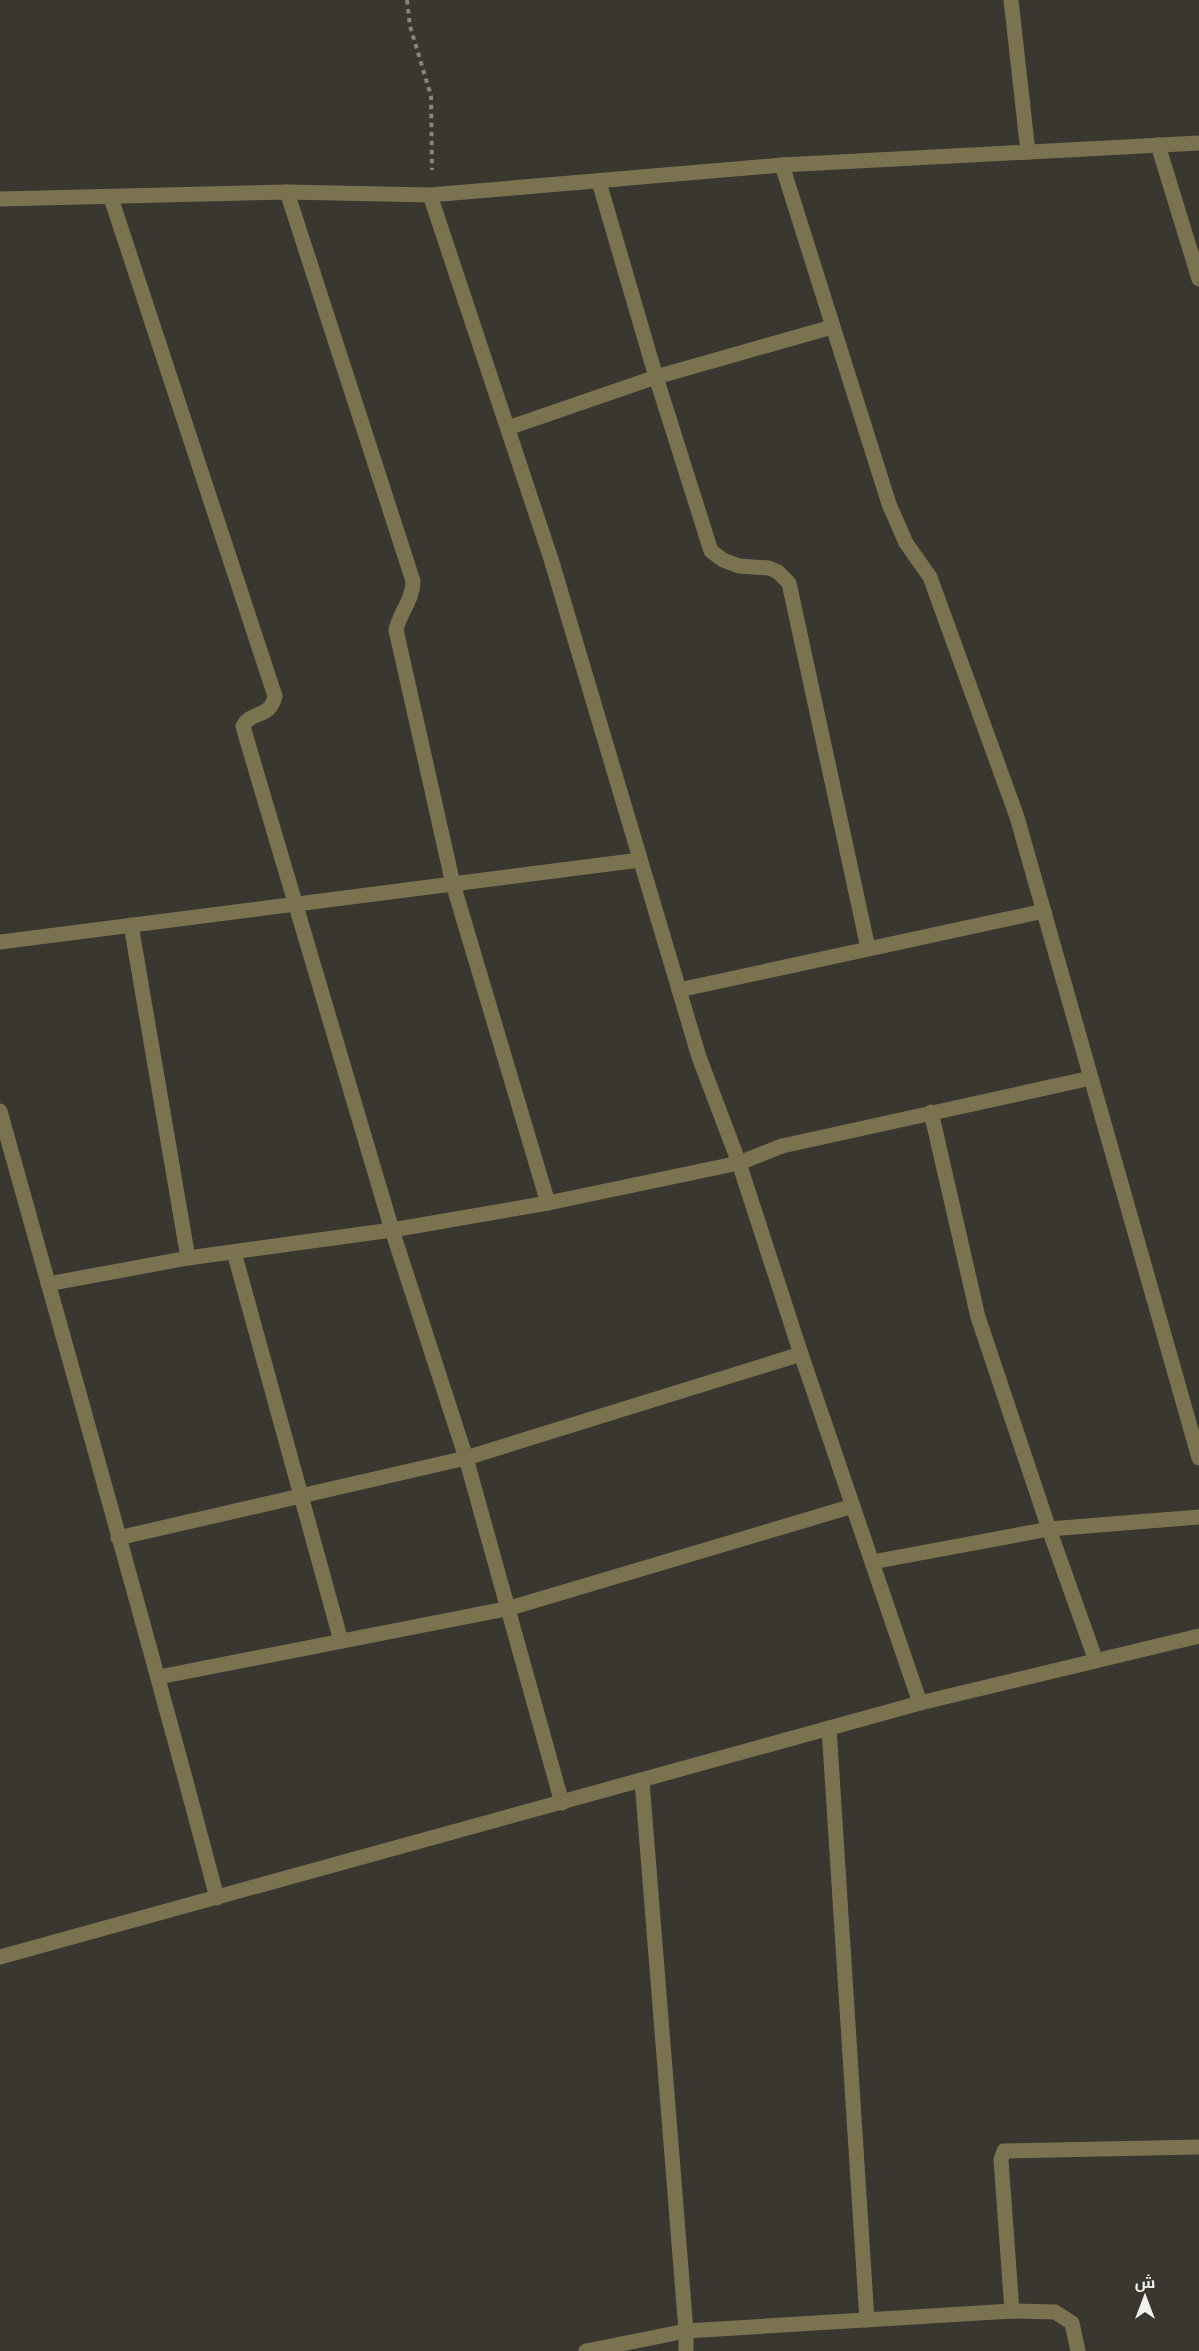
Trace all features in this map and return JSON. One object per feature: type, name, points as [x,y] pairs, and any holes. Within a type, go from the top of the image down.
[{"type":"street","points":[[1011,0],[1028,152]]},
{"type":"street","points":[[0,199],[287,192],[430,195],[782,165],[1199,143]]},
{"type":"street","points":[[1158,145],[1199,279]]},
{"type":"street","points":[[782,165],[889,504],[906,543],[930,577],[1017,817],[1199,1458]]},
{"type":"street","points":[[599,182],[656,377],[711,552],[723,560],[740,566],[769,568],[778,572],[789,583],[868,948]]},
{"type":"street","points":[[287,192],[413,581],[413,592],[408,605],[399,616],[396,630],[453,884],[548,1203]]},
{"type":"street","points":[[430,195],[551,559],[699,1057],[739,1163],[801,1354],[920,1703]]},
{"type":"street","points":[[111,198],[275,696],[268,711],[247,720],[243,726],[294,905],[392,1230],[466,1458],[510,1608],[562,1803]]},
{"type":"street","points":[[508,428],[656,377],[832,327]]},
{"type":"street","points":[[0,942],[640,860]]},
{"type":"street","points":[[679,990],[1044,911]]},
{"type":"street","points":[[131,925],[188,1258]]},
{"type":"street","points":[[48,1284],[188,1258],[392,1230],[548,1203],[739,1163],[782,1146],[1091,1078]]},
{"type":"street","points":[[0,1111],[118,1538],[159,1677],[217,1898]]},
{"type":"street","points":[[931,1112],[978,1317],[1048,1529],[1096,1660]]},
{"type":"street","points":[[234,1252],[341,1641]]},
{"type":"street","points":[[118,1538],[466,1458],[801,1354]]},
{"type":"street","points":[[159,1677],[510,1608],[853,1506]]},
{"type":"street","points":[[872,1562],[1048,1529],[1199,1517]]},
{"type":"street","points":[[0,1957],[920,1703],[1199,1636]]},
{"type":"street","points":[[829,1728],[867,2319]]},
{"type":"street","points":[[642,1781],[686,2351]]},
{"type":"street","points":[[1012,2311],[1000,2160],[1004,2151],[1199,2147]]},
{"type":"street","points":[[586,2351],[686,2331],[1012,2311],[1055,2312],[1072,2322],[1077,2351]]},
{"type":"path","points":[[407,0],[410,26],[431,96],[433,162],[430,195]]}]
